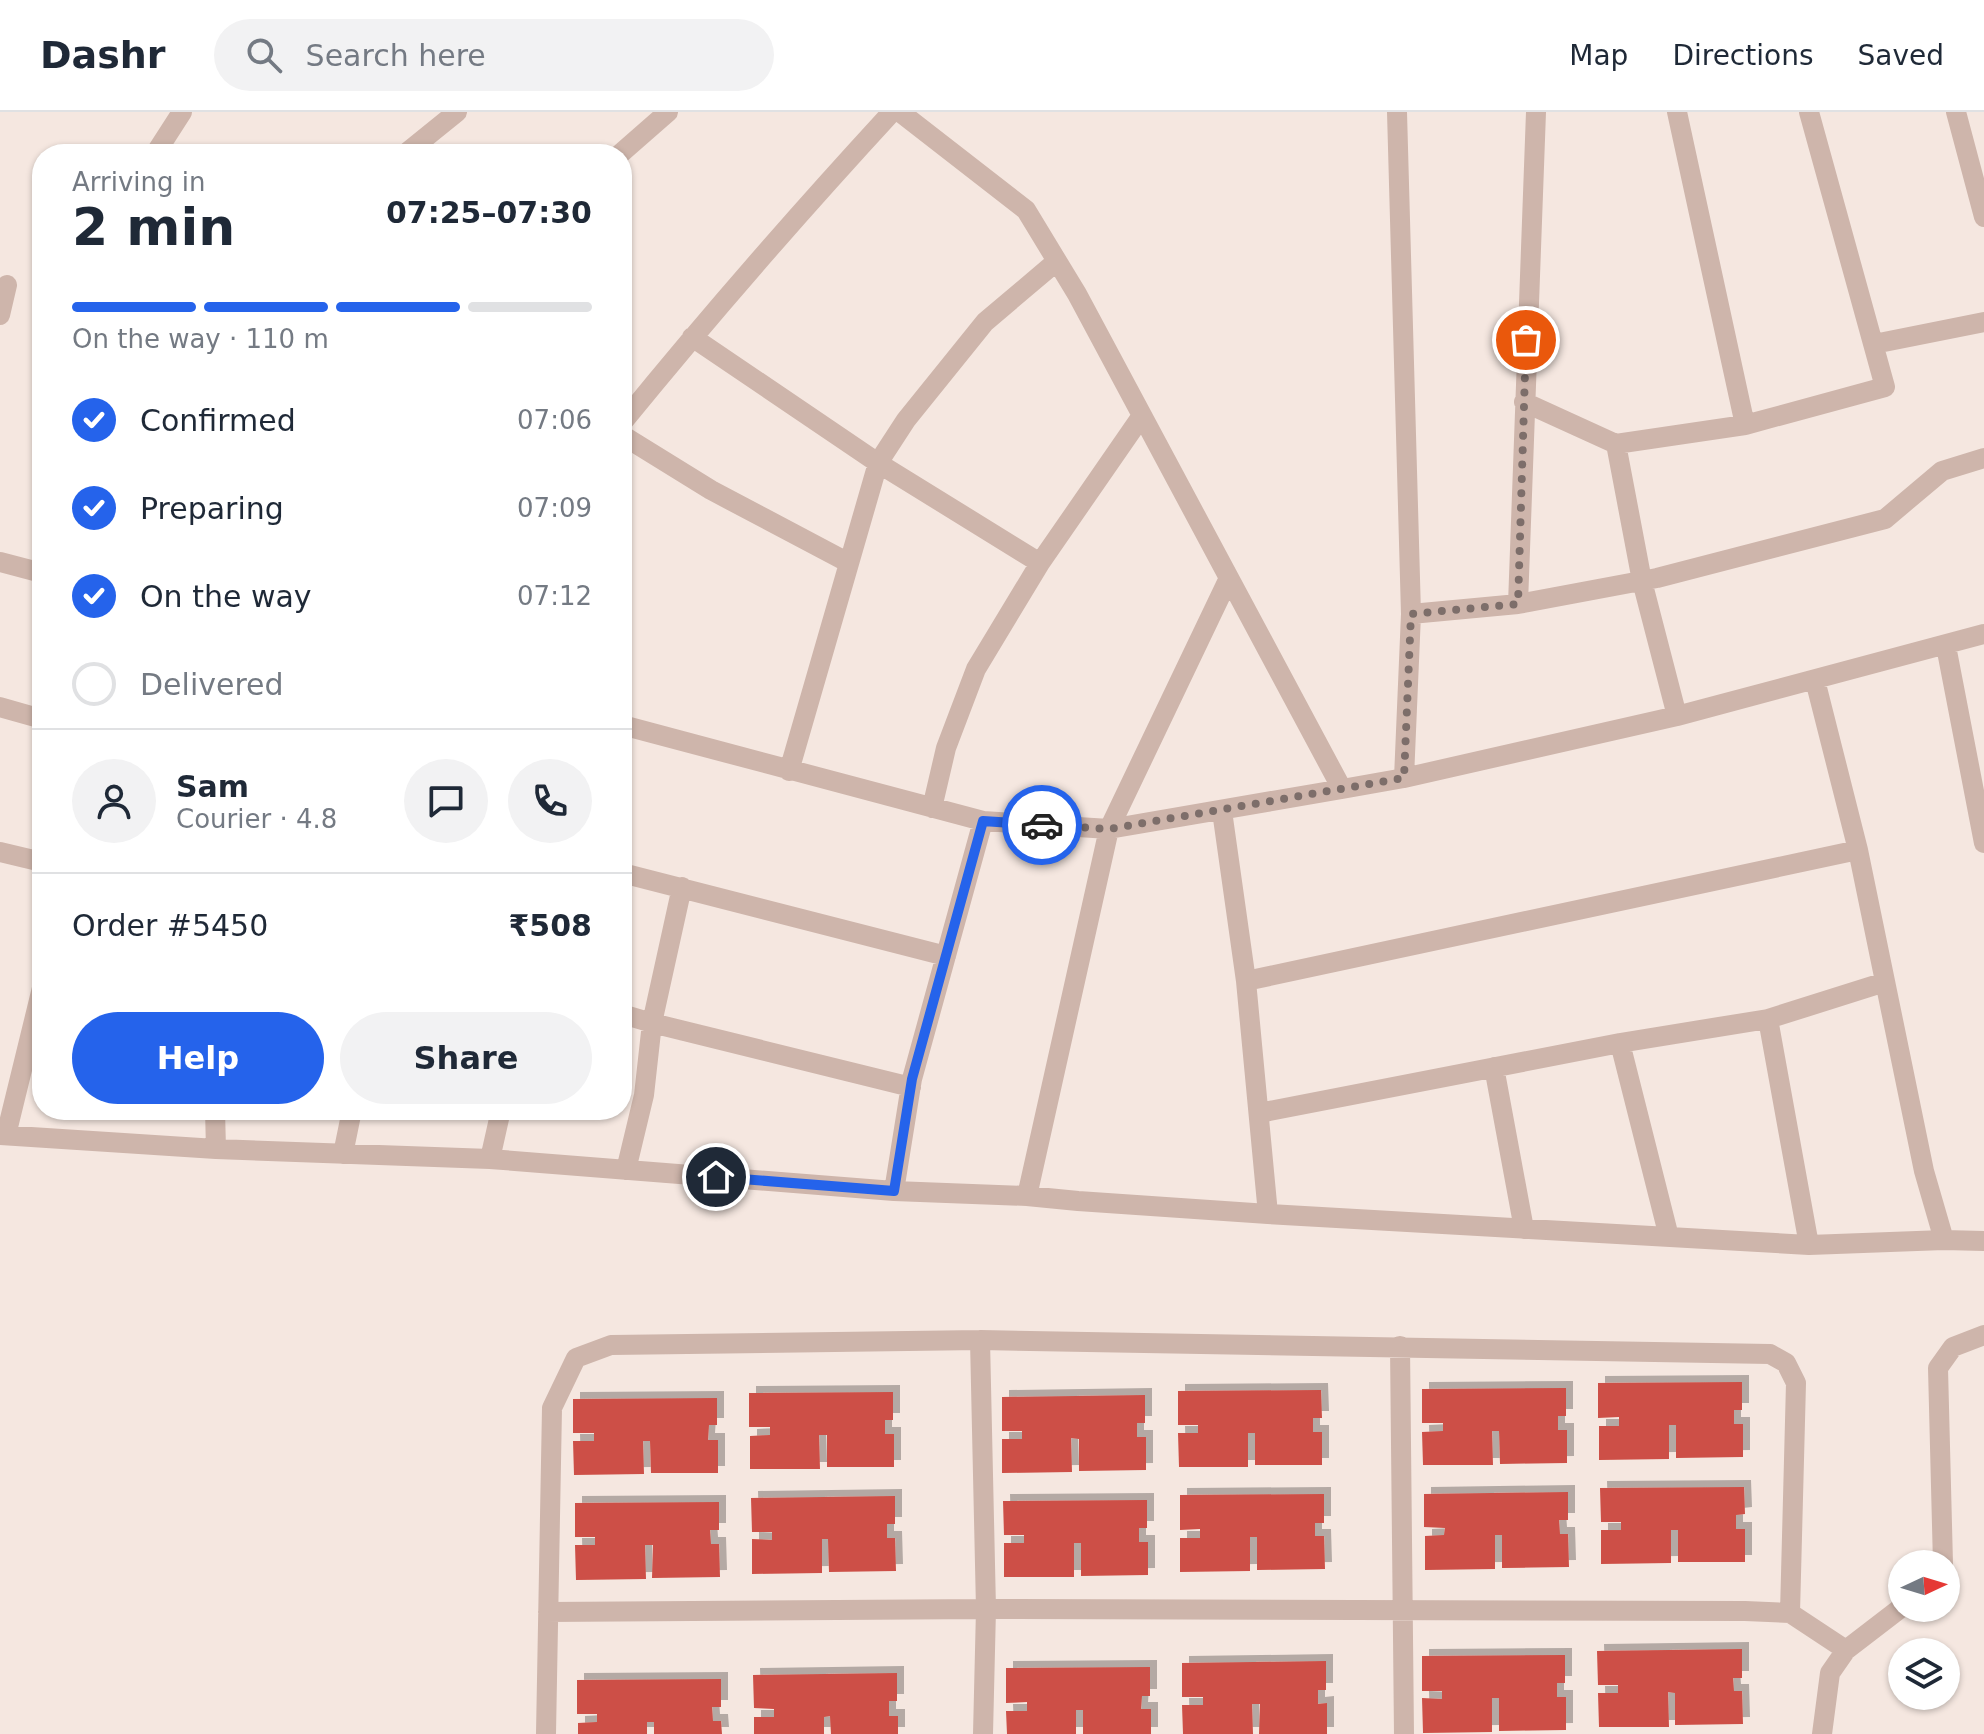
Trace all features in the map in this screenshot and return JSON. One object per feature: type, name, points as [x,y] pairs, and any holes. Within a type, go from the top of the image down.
[{"type":"street","points":[[161,144],[182,112]]},
{"type":"street","points":[[417,144],[457,112]]},
{"type":"street","points":[[631,144],[668,112]]},
{"type":"street","points":[[632,411],[802,209],[892,112]]},
{"type":"street","points":[[900,112],[1026,210],[1057,261],[1342,789]]},
{"type":"street","points":[[1397,112],[1411,614],[1404,778]]},
{"type":"street","points":[[1518,604],[1536,112]]},
{"type":"street","points":[[1677,112],[1745,425]]},
{"type":"street","points":[[1524,402],[1616,444],[1745,425],[1885,387],[1809,112]]},
{"type":"street","points":[[1956,112],[1984,217]]},
{"type":"street","points":[[789,771],[878,463],[906,420],[985,322],[1057,261]]},
{"type":"street","points":[[0,315],[7,285]]},
{"type":"street","points":[[1874,344],[1984,322]]},
{"type":"street","points":[[692,337],[878,463],[1040,563]]},
{"type":"street","points":[[932,808],[946,748],[976,669],[1040,563],[1141,417]]},
{"type":"street","points":[[632,441],[711,490],[849,563]]},
{"type":"street","points":[[1616,444],[1642,581],[1677,716]]},
{"type":"street","points":[[1411,614],[1518,604],[1642,581],[1885,519],[1942,471],[1984,458]]},
{"type":"street","points":[[0,562],[32,570]]},
{"type":"street","points":[[1027,1196],[1109,829],[1228,580]]},
{"type":"street","points":[[632,728],[983,821],[1109,829],[1404,778],[1677,716],[1984,634]]},
{"type":"street","points":[[1946,646],[1984,843]]},
{"type":"street","points":[[1815,680],[1858,850],[1924,1171],[1944,1240]]},
{"type":"street","points":[[0,707],[32,716]]},
{"type":"street","points":[[1222,811],[1246,981],[1268,1214]]},
{"type":"street","points":[[894,1191],[911,1087],[983,821]]},
{"type":"street","points":[[1246,981],[1858,850]]},
{"type":"street","points":[[0,852],[32,860]]},
{"type":"street","points":[[632,875],[946,956]]},
{"type":"street","points":[[626,1170],[644,1095],[652,1023],[682,887]]},
{"type":"street","points":[[1259,1113],[1620,1043],[1768,1019],[1885,982]]},
{"type":"street","points":[[632,1017],[911,1087]]},
{"type":"street","points":[[1768,1019],[1809,1245]]},
{"type":"street","points":[[32,1026],[3,1135],[216,1149],[490,1159],[894,1191],[1027,1196],[1268,1214],[1809,1245],[1984,1241]]},
{"type":"street","points":[[1620,1043],[1669,1237]]},
{"type":"street","points":[[1494,1067],[1524,1229]]},
{"type":"street","points":[[215,1120],[216,1149]]},
{"type":"street","points":[[343,1154],[350,1120]]},
{"type":"street","points":[[490,1159],[499,1120]]},
{"type":"street","points":[[1945,1550],[1938,1368],[1953,1347],[1984,1335]]},
{"type":"street","points":[[980,1340],[986,1609],[983,1734]]},
{"type":"street","points":[[546,1734],[552,1408],[576,1358],[611,1345],[980,1340],[1770,1354],[1786,1363],[1796,1383],[1790,1613]]},
{"type":"street","points":[[1400,1346],[1404,1734]]},
{"type":"street","points":[[548,1612],[986,1609],[1790,1613],[1846,1650]]},
{"type":"street","points":[[1822,1734],[1830,1673],[1846,1650],[1888,1618]]},
{"type":"building","points":[[1742,1382],[1742,1410],[1734,1410],[1734,1424],[1743,1424],[1743,1457],[1676,1458],[1676,1425],[1669,1425],[1669,1459],[1599,1460],[1599,1426],[1619,1426],[1619,1417],[1598,1418],[1598,1383]]},
{"type":"building","points":[[1566,1388],[1566,1416],[1558,1416],[1558,1430],[1567,1430],[1567,1463],[1500,1464],[1499,1431],[1492,1431],[1493,1465],[1423,1465],[1422,1432],[1443,1431],[1443,1423],[1422,1423],[1422,1389]]},
{"type":"building","points":[[1321,1390],[1322,1418],[1313,1418],[1313,1432],[1322,1432],[1322,1465],[1255,1465],[1255,1433],[1248,1433],[1248,1467],[1179,1467],[1178,1433],[1198,1433],[1198,1425],[1178,1425],[1178,1391]]},
{"type":"building","points":[[893,1392],[893,1420],[885,1420],[885,1434],[894,1434],[894,1467],[827,1467],[827,1435],[819,1435],[820,1469],[750,1469],[750,1436],[770,1435],[770,1427],[749,1427],[749,1393]]},
{"type":"building","points":[[1145,1395],[1145,1423],[1137,1423],[1137,1437],[1146,1437],[1146,1470],[1079,1471],[1079,1439],[1071,1438],[1072,1472],[1002,1473],[1002,1439],[1022,1439],[1022,1431],[1002,1431],[1002,1397]]},
{"type":"building","points":[[717,1398],[717,1425],[709,1425],[708,1440],[718,1440],[718,1473],[651,1473],[650,1441],[643,1441],[644,1474],[574,1475],[573,1441],[594,1441],[594,1433],[573,1433],[573,1399]]},
{"type":"building","points":[[1744,1487],[1745,1514],[1736,1515],[1736,1529],[1745,1529],[1745,1562],[1678,1562],[1678,1530],[1671,1530],[1671,1563],[1601,1564],[1601,1530],[1621,1530],[1621,1522],[1601,1522],[1600,1488]]},
{"type":"building","points":[[1568,1492],[1568,1520],[1559,1520],[1560,1534],[1568,1534],[1569,1567],[1502,1568],[1502,1535],[1495,1535],[1495,1569],[1425,1570],[1425,1536],[1444,1535],[1445,1528],[1424,1527],[1424,1494]]},
{"type":"building","points":[[1324,1494],[1324,1523],[1315,1523],[1315,1536],[1324,1536],[1325,1569],[1257,1570],[1257,1537],[1250,1537],[1250,1571],[1180,1572],[1180,1538],[1200,1538],[1200,1529],[1180,1530],[1180,1495]]},
{"type":"building","points":[[895,1496],[895,1524],[887,1524],[887,1538],[895,1538],[896,1571],[829,1572],[828,1539],[822,1539],[822,1573],[752,1574],[752,1539],[772,1540],[772,1532],[752,1532],[751,1498]]},
{"type":"building","points":[[1147,1500],[1147,1528],[1139,1528],[1139,1542],[1148,1542],[1148,1575],[1081,1576],[1081,1543],[1074,1543],[1074,1577],[1004,1577],[1004,1543],[1024,1543],[1024,1535],[1004,1535],[1003,1501]]},
{"type":"building","points":[[719,1502],[719,1530],[710,1530],[711,1544],[719,1544],[720,1577],[652,1578],[653,1545],[645,1545],[646,1579],[576,1580],[575,1545],[595,1545],[595,1537],[575,1537],[575,1503]]},
{"type":"building","points":[[1742,1649],[1742,1678],[1733,1678],[1734,1691],[1742,1691],[1743,1724],[1675,1725],[1675,1693],[1668,1692],[1669,1727],[1599,1727],[1598,1693],[1618,1693],[1618,1685],[1598,1685],[1597,1651]]},
{"type":"building","points":[[1565,1655],[1565,1683],[1557,1683],[1557,1697],[1566,1697],[1566,1730],[1499,1731],[1499,1698],[1492,1698],[1492,1732],[1423,1733],[1422,1698],[1442,1699],[1442,1691],[1422,1691],[1422,1656]]},
{"type":"building","points":[[1326,1661],[1326,1690],[1318,1690],[1318,1704],[1327,1703],[1327,1734],[1259,1734],[1260,1704],[1252,1704],[1253,1734],[1183,1734],[1182,1705],[1203,1705],[1203,1697],[1182,1697],[1182,1663]]},
{"type":"building","points":[[1150,1667],[1150,1696],[1142,1696],[1141,1709],[1151,1709],[1151,1734],[1083,1734],[1083,1710],[1076,1710],[1076,1734],[1007,1734],[1006,1711],[1027,1711],[1027,1702],[1006,1703],[1006,1668]]},
{"type":"building","points":[[897,1673],[897,1701],[889,1701],[889,1716],[898,1716],[898,1734],[831,1734],[830,1716],[824,1717],[824,1734],[754,1734],[754,1717],[774,1717],[774,1709],[754,1708],[753,1675]]},
{"type":"building","points":[[721,1679],[721,1707],[712,1707],[713,1721],[721,1721],[722,1734],[654,1734],[654,1722],[647,1722],[647,1734],[578,1734],[578,1723],[597,1722],[597,1714],[577,1714],[577,1680]]},
{"type":"way so far","points":[[1042,825],[1109,829],[1404,778],[1411,614],[1518,604],[1526,340]]},
{"type":"route","points":[[716,1177],[894,1191],[912,1079],[983,821],[1042,825]]}]
